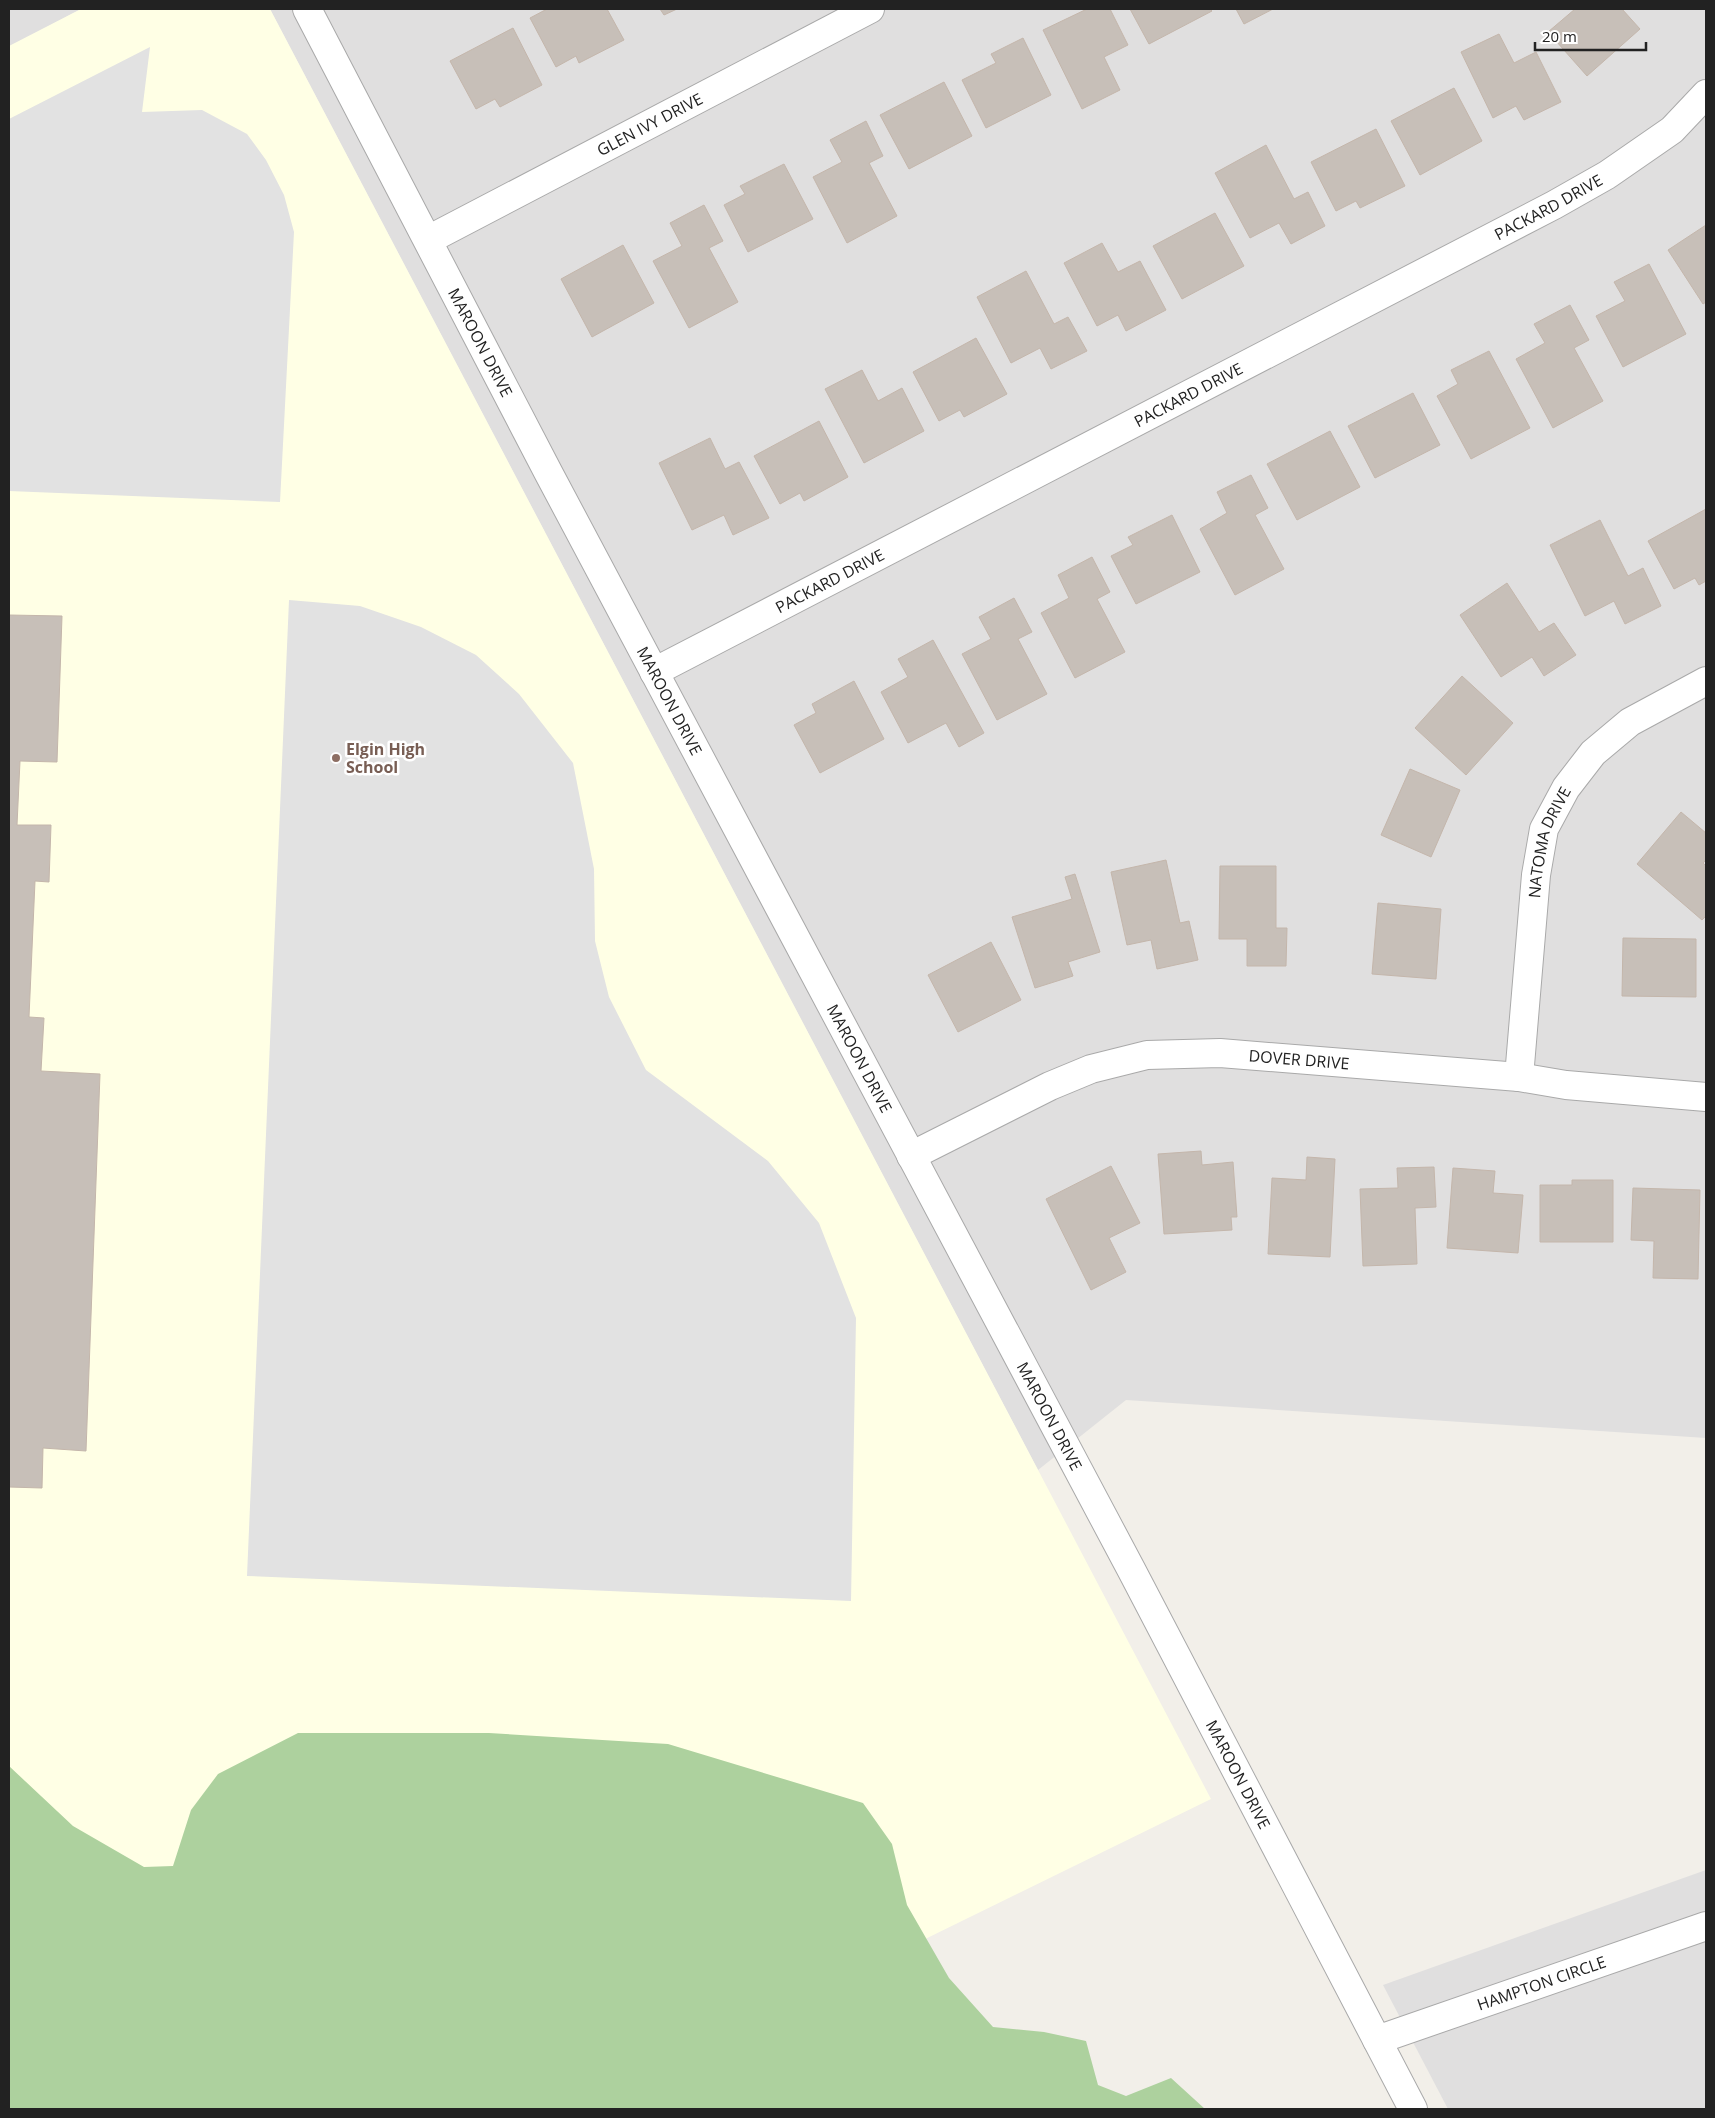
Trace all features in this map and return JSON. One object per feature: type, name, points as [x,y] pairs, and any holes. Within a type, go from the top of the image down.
[{"type":"street","name":"MAROON DRIVE","points":[[307,9],[654,672],[1132,1571],[1413,2109]]},
{"type":"street","name":"GLEN IVY DRIVE","points":[[428,240],[870,9]]},
{"type":"street","name":"PACKARD DRIVE","points":[[654,672],[1554,206],[1607,175],[1672,130],[1706,94]]},
{"type":"street","name":"NATOMA DRIVE","points":[[1519,1077],[1536,875],[1544,829],[1566,788],[1593,753],[1630,722],[1706,681]]},
{"type":"street","name":"DOVER DRIVE","points":[[911,1156],[1050,1086],[1091,1069],[1147,1055],[1220,1053],[1519,1077],[1566,1084],[1706,1096]]},
{"type":"street","name":"HAMPTON CIRCLE","points":[[1377,2040],[1706,1926]]},
{"type":"shaded area","points":[[9,9],[81,9],[9,47]]},
{"type":"shaded area","name":"Elgin High School","points":[[81,9],[270,9],[1211,1799],[578,2109],[9,2109],[9,46]]},
{"type":"shaded area","points":[[270,9],[1706,9],[1706,1438],[1126,1400],[1038,1470]]},
{"type":"shaded area","points":[[150,47],[142,112],[202,110],[247,134],[266,160],[284,195],[294,232],[280,502],[9,491],[9,119]]},
{"type":"shaded area","points":[[289,600],[360,606],[421,627],[476,655],[519,694],[573,763],[594,869],[595,941],[609,997],[646,1070],[768,1161],[819,1223],[856,1318],[851,1601],[247,1576]]},
{"type":"shaded area","points":[[1706,1870],[1706,2109],[1448,2109],[1383,1985]]},
{"type":"green space","points":[[298,1733],[489,1733],[668,1744],[863,1803],[892,1844],[907,1905],[949,1978],[993,2027],[1044,2032],[1086,2041],[1098,2085],[1126,2096],[1171,2078],[1205,2109],[9,2109],[9,1766],[73,1826],[144,1867],[173,1866],[191,1810],[218,1774]]},
{"type":"building","points":[[547,9],[607,9],[624,40],[579,63],[576,56],[556,67],[530,18]]},
{"type":"building","points":[[660,9],[677,9],[664,15]]},
{"type":"building","points":[[1087,9],[1110,9],[1128,45],[1104,57],[1120,90],[1082,109],[1043,30]]},
{"type":"building","points":[[1130,9],[1210,9],[1212,11],[1149,44]]},
{"type":"building","points":[[1236,9],[1273,9],[1244,24]]},
{"type":"building","points":[[1575,9],[1622,9],[1640,29],[1587,76],[1548,32]]},
{"type":"building","points":[[513,28],[542,85],[500,107],[495,99],[476,109],[450,61]]},
{"type":"building","points":[[1499,34],[1514,63],[1536,52],[1561,102],[1524,120],[1516,106],[1493,118],[1461,52]]},
{"type":"building","points":[[1023,38],[1051,95],[986,128],[962,80],[996,63],[991,54]]},
{"type":"building","points":[[944,82],[972,136],[909,169],[880,115]]},
{"type":"building","points":[[1454,88],[1482,141],[1420,175],[1391,121]]},
{"type":"building","points":[[866,121],[883,156],[869,163],[897,216],[847,243],[813,177],[842,162],[830,140]]},
{"type":"building","points":[[1376,129],[1405,186],[1360,208],[1356,201],[1336,211],[1311,162]]},
{"type":"building","points":[[1266,145],[1294,199],[1308,192],[1325,226],[1291,244],[1279,223],[1250,238],[1215,173]]},
{"type":"building","points":[[784,164],[813,219],[748,252],[724,205],[745,194],[740,186]]},
{"type":"building","points":[[704,205],[723,241],[709,248],[738,302],[689,328],[653,261],[682,246],[670,223]]},
{"type":"building","points":[[1215,213],[1244,266],[1182,299],[1153,246]]},
{"type":"building","points":[[1706,225],[1706,302],[1703,304],[1668,250]]},
{"type":"building","points":[[1102,243],[1118,272],[1140,261],[1166,310],[1126,331],[1118,315],[1097,326],[1064,263]]},
{"type":"building","points":[[623,245],[654,303],[592,337],[561,279]]},
{"type":"building","points":[[1649,264],[1686,334],[1623,367],[1596,316],[1625,301],[1614,282]]},
{"type":"building","points":[[1026,271],[1054,324],[1068,317],[1087,351],[1051,369],[1040,348],[1011,363],[977,297]]},
{"type":"building","points":[[1570,305],[1589,340],[1574,348],[1603,401],[1553,428],[1516,359],[1545,343],[1534,324]]},
{"type":"building","points":[[976,338],[1007,394],[964,417],[960,410],[939,421],[913,372]]},
{"type":"building","points":[[1489,351],[1530,428],[1471,459],[1437,396],[1458,384],[1451,370]]},
{"type":"building","points":[[862,370],[878,401],[902,388],[924,431],[864,463],[825,389]]},
{"type":"building","points":[[1413,393],[1440,445],[1375,478],[1348,426]]},
{"type":"building","points":[[819,421],[848,477],[804,501],[800,493],[780,504],[754,456]]},
{"type":"building","points":[[1330,431],[1360,487],[1297,520],[1267,464]]},
{"type":"building","points":[[710,438],[725,469],[739,462],[769,518],[733,535],[724,515],[692,530],[659,463]]},
{"type":"building","points":[[1251,475],[1268,508],[1255,515],[1284,569],[1235,595],[1200,529],[1227,513],[1217,492]]},
{"type":"building","points":[[1706,509],[1706,581],[1699,585],[1695,578],[1674,589],[1648,541]]},
{"type":"building","points":[[1172,515],[1200,572],[1136,604],[1111,556],[1133,545],[1128,537]]},
{"type":"building","points":[[1600,520],[1628,576],[1643,568],[1661,606],[1625,624],[1614,601],[1585,616],[1550,545]]},
{"type":"building","points":[[1092,557],[1110,592],[1097,599],[1125,652],[1075,678],[1041,613],[1069,598],[1058,575]]},
{"type":"building","points":[[1507,583],[1539,632],[1554,623],[1576,655],[1544,676],[1532,657],[1501,677],[1460,615]]},
{"type":"building","points":[[1014,598],[1032,632],[1018,639],[1047,694],[997,720],[962,654],[991,639],[979,617]]},
{"type":"building","points":[[9,615],[62,616],[57,762],[20,761],[17,825],[51,825],[49,882],[35,881],[29,1017],[44,1018],[41,1071],[100,1074],[86,1451],[43,1448],[42,1488],[9,1487]]},
{"type":"building","points":[[933,640],[984,733],[959,747],[946,723],[908,743],[881,692],[908,677],[898,659]]},
{"type":"building","points":[[1462,676],[1513,723],[1466,775],[1415,728]]},
{"type":"building","points":[[854,681],[884,739],[820,773],[794,725],[816,713],[812,704]]},
{"type":"building","points":[[1410,769],[1460,790],[1431,857],[1381,835]]},
{"type":"building","points":[[1681,812],[1706,833],[1706,860],[1703,863],[1706,866],[1706,916],[1702,920],[1637,864]]},
{"type":"building","points":[[1166,860],[1180,923],[1189,921],[1198,960],[1157,969],[1151,940],[1127,945],[1111,872]]},
{"type":"building","points":[[1220,866],[1276,866],[1276,928],[1287,928],[1286,966],[1247,966],[1247,939],[1219,939]]},
{"type":"building","points":[[1075,874],[1100,952],[1068,962],[1073,976],[1035,988],[1012,917],[1072,899],[1065,877]]},
{"type":"building","points":[[1378,903],[1441,909],[1436,979],[1372,974]]},
{"type":"building","points":[[1623,938],[1696,939],[1696,997],[1622,996]]},
{"type":"building","points":[[991,942],[1021,1000],[958,1032],[928,975]]},
{"type":"building","points":[[1201,1151],[1202,1165],[1233,1162],[1237,1217],[1231,1217],[1232,1230],[1164,1234],[1158,1154]]},
{"type":"building","points":[[1307,1157],[1335,1159],[1330,1257],[1268,1254],[1272,1178],[1306,1180]]},
{"type":"building","points":[[1111,1166],[1140,1223],[1109,1238],[1126,1272],[1091,1290],[1046,1199]]},
{"type":"building","points":[[1434,1167],[1436,1207],[1415,1208],[1417,1264],[1363,1266],[1360,1189],[1398,1188],[1397,1168]]},
{"type":"building","points":[[1453,1168],[1495,1171],[1493,1193],[1523,1195],[1518,1253],[1447,1248]]},
{"type":"building","points":[[1572,1180],[1613,1180],[1613,1242],[1540,1242],[1540,1185],[1572,1185]]},
{"type":"building","points":[[1633,1188],[1700,1190],[1698,1279],[1653,1278],[1654,1241],[1631,1240]]},
{"type":"place","name":"Elgin High School","points":[[336,758]]}]
